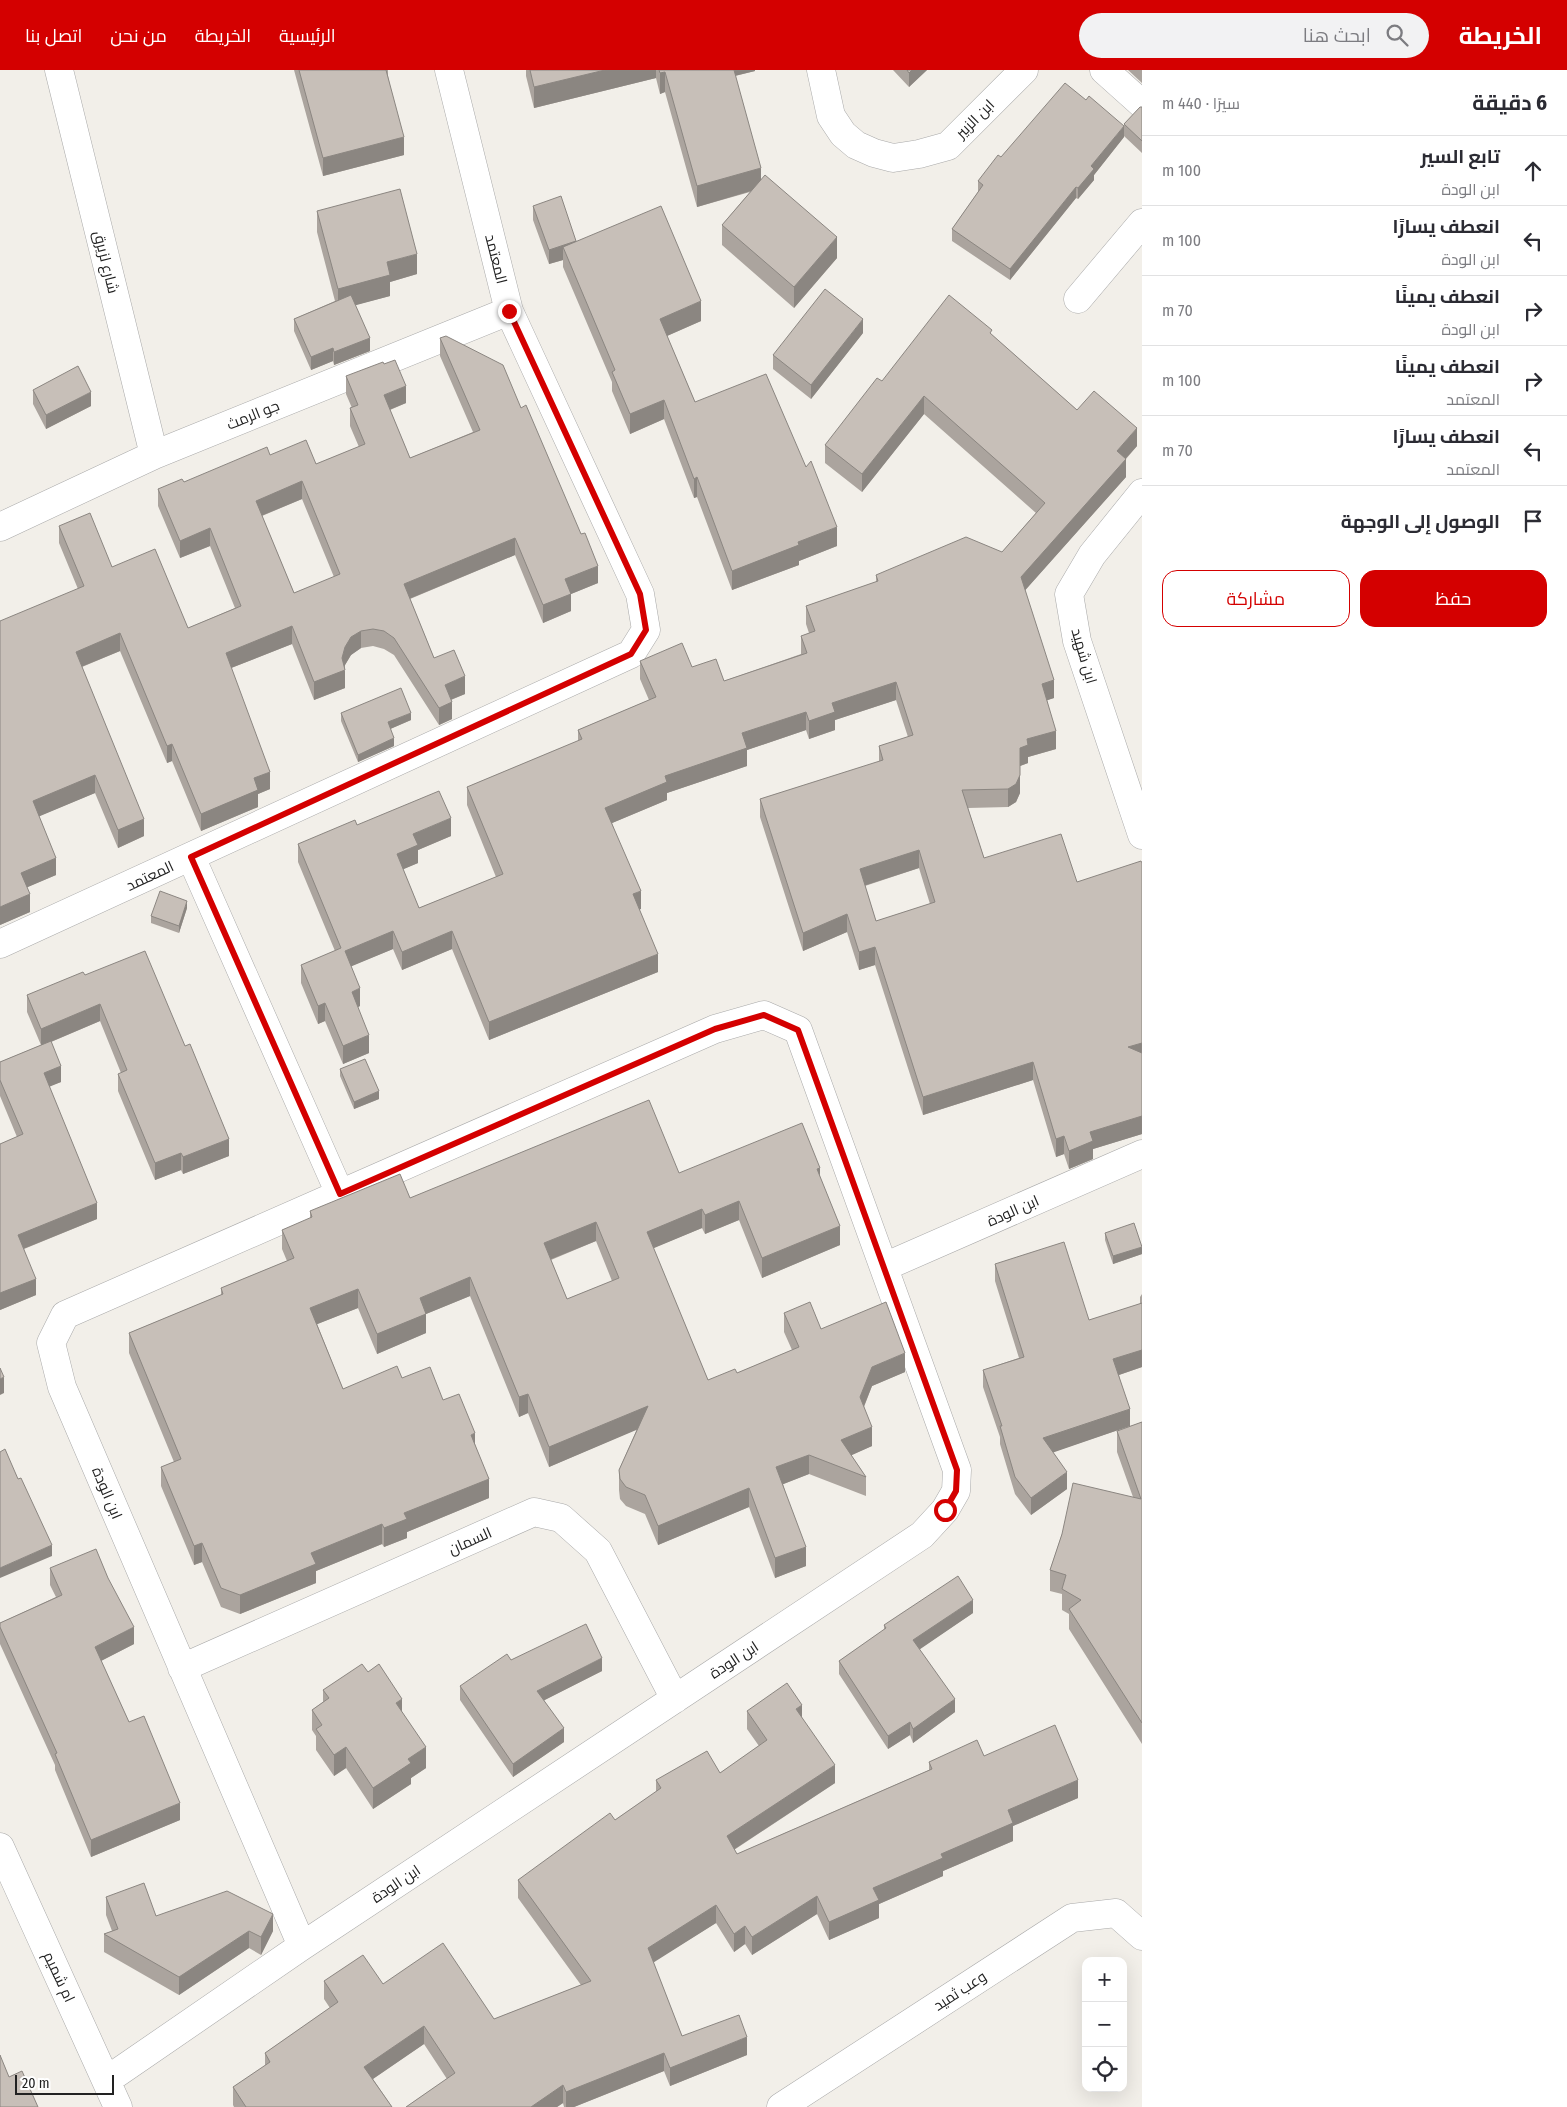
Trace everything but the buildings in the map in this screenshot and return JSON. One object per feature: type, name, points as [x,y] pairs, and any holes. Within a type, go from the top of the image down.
[{"type":"street","name":"شارع لزيرق","points":[[58,70],[154,455]]},
{"type":"street","name":"المعتمد","points":[[0,944],[631,654],[646,630],[640,594],[509,311],[449,70]]},
{"type":"street","name":"ابن الزبير","points":[[821,70],[830,116],[843,134],[856,145],[894,158],[948,146],[1024,70]]},
{"type":"street","points":[[1104,70],[1142,104]]},
{"type":"street","points":[[1078,299],[1142,223]]},
{"type":"street","name":"جو الرمث","points":[[0,528],[154,455],[509,311]]},
{"type":"street","name":"ابن شهيد","points":[[1142,493],[1092,555],[1070,594],[1077,641],[1142,835]]},
{"type":"street","points":[[191,857],[340,1194]]},
{"type":"street","name":"ابن الودة","points":[[107,2080],[302,1946],[922,1535],[945,1510],[956,1491],[957,1470],[798,1030],[764,1015],[715,1029],[65,1315],[51,1343],[62,1387],[302,1946]]},
{"type":"street","name":"ابن الودة","points":[[884,1267],[1142,1154]]},
{"type":"street","name":"السمان","points":[[182,1668],[534,1512],[561,1518],[598,1551],[675,1699]]},
{"type":"street","name":"ام شميم","points":[[0,1847],[118,2107]]},
{"type":"street","name":"وعب ثميد","points":[[797,2102],[1072,1918],[1116,1913],[1142,1936]]},
{"type":"route","points":[[509,311],[640,594],[646,630],[631,654],[191,857],[340,1194],[715,1029],[764,1015],[798,1030],[957,1470],[956,1491],[945,1510]]}]
